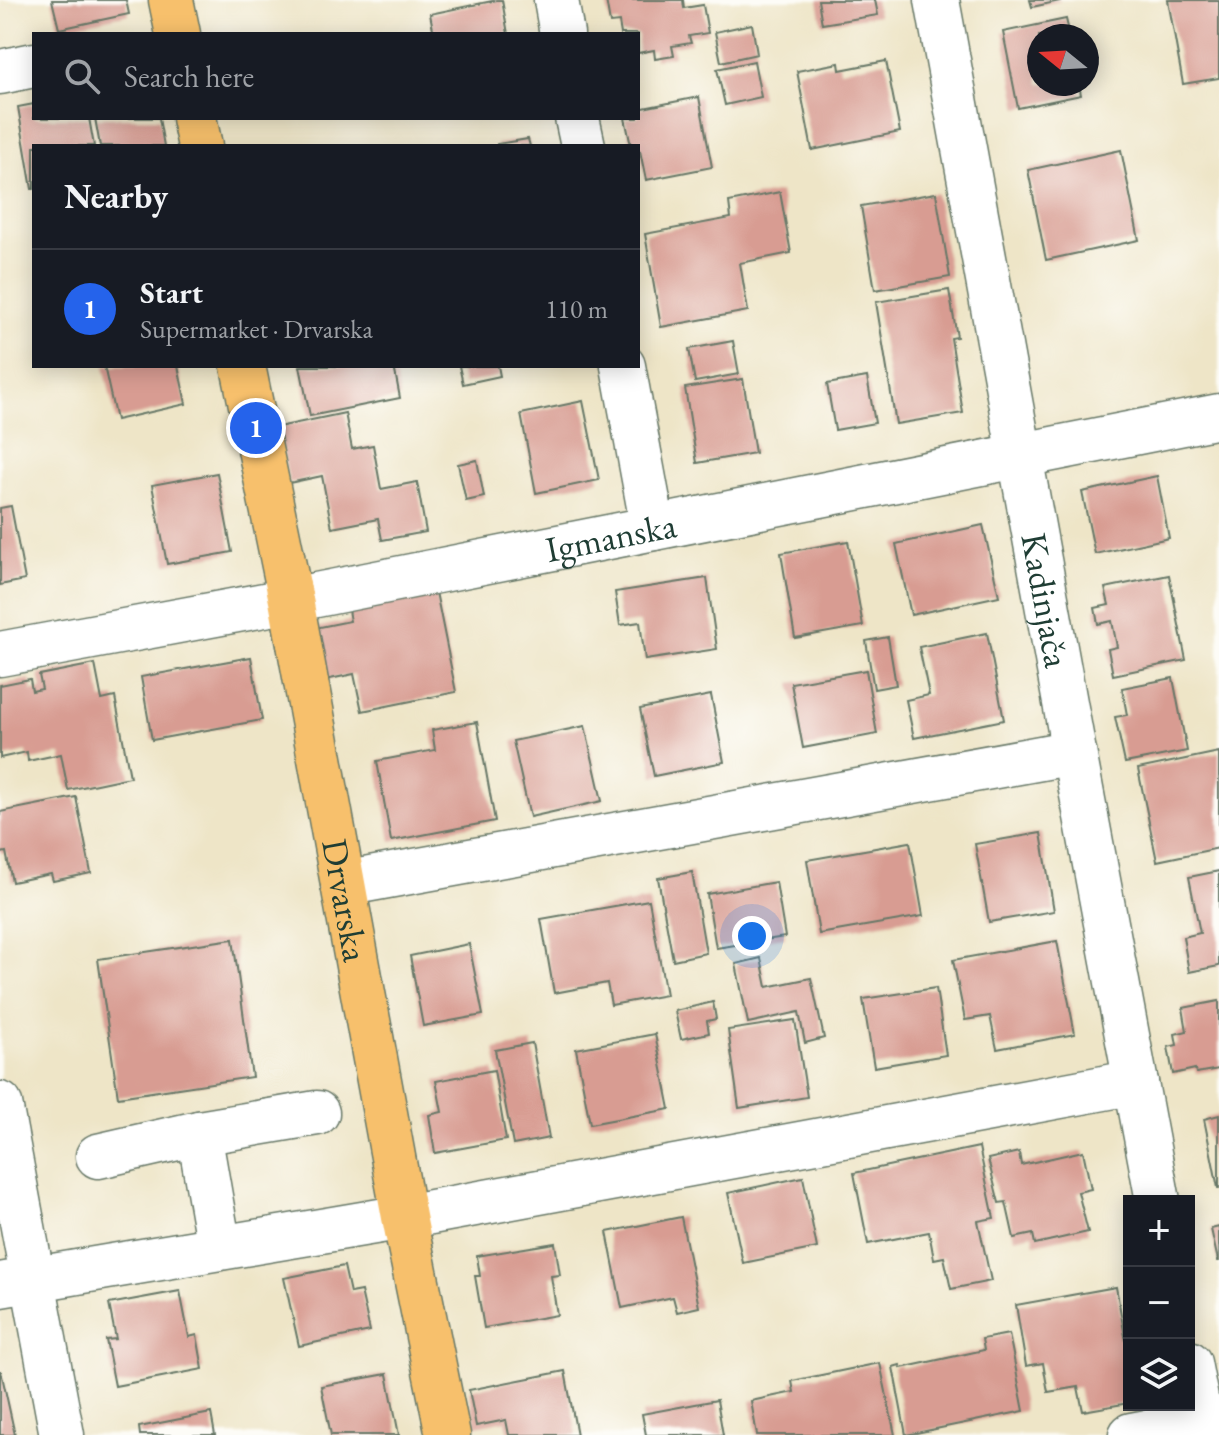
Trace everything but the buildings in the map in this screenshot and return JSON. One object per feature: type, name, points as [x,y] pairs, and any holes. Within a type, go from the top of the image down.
[{"type":"main road","points":[[171,0],[178,32]]},
{"type":"main road","points":[[194,120],[200,144]]},
{"type":"main road","name":"Drvarska","points":[[243,368],[291,600],[404,1217],[448,1435]]},
{"type":"street","points":[[556,0],[562,32]]},
{"type":"street","name":"Kadinjača","points":[[937,0],[1157,1195]]},
{"type":"street","points":[[0,72],[32,65]]},
{"type":"street","points":[[577,120],[583,144]]},
{"type":"street","points":[[623,368],[653,528]]},
{"type":"street","name":"Igmanska","points":[[0,654],[291,600],[1219,416]]},
{"type":"street","points":[[343,884],[1074,752]]},
{"type":"street","points":[[17,1282],[404,1217],[1136,1082]]},
{"type":"street","points":[[0,1104],[17,1282],[62,1435]]},
{"type":"street","points":[[98,1156],[199,1133],[317,1113]]},
{"type":"street","points":[[199,1133],[219,1248]]},
{"type":"street","points":[[1131,1435],[1207,1425],[1195,1384]]},
{"type":"place","name":"Start","points":[[256,428]]}]
